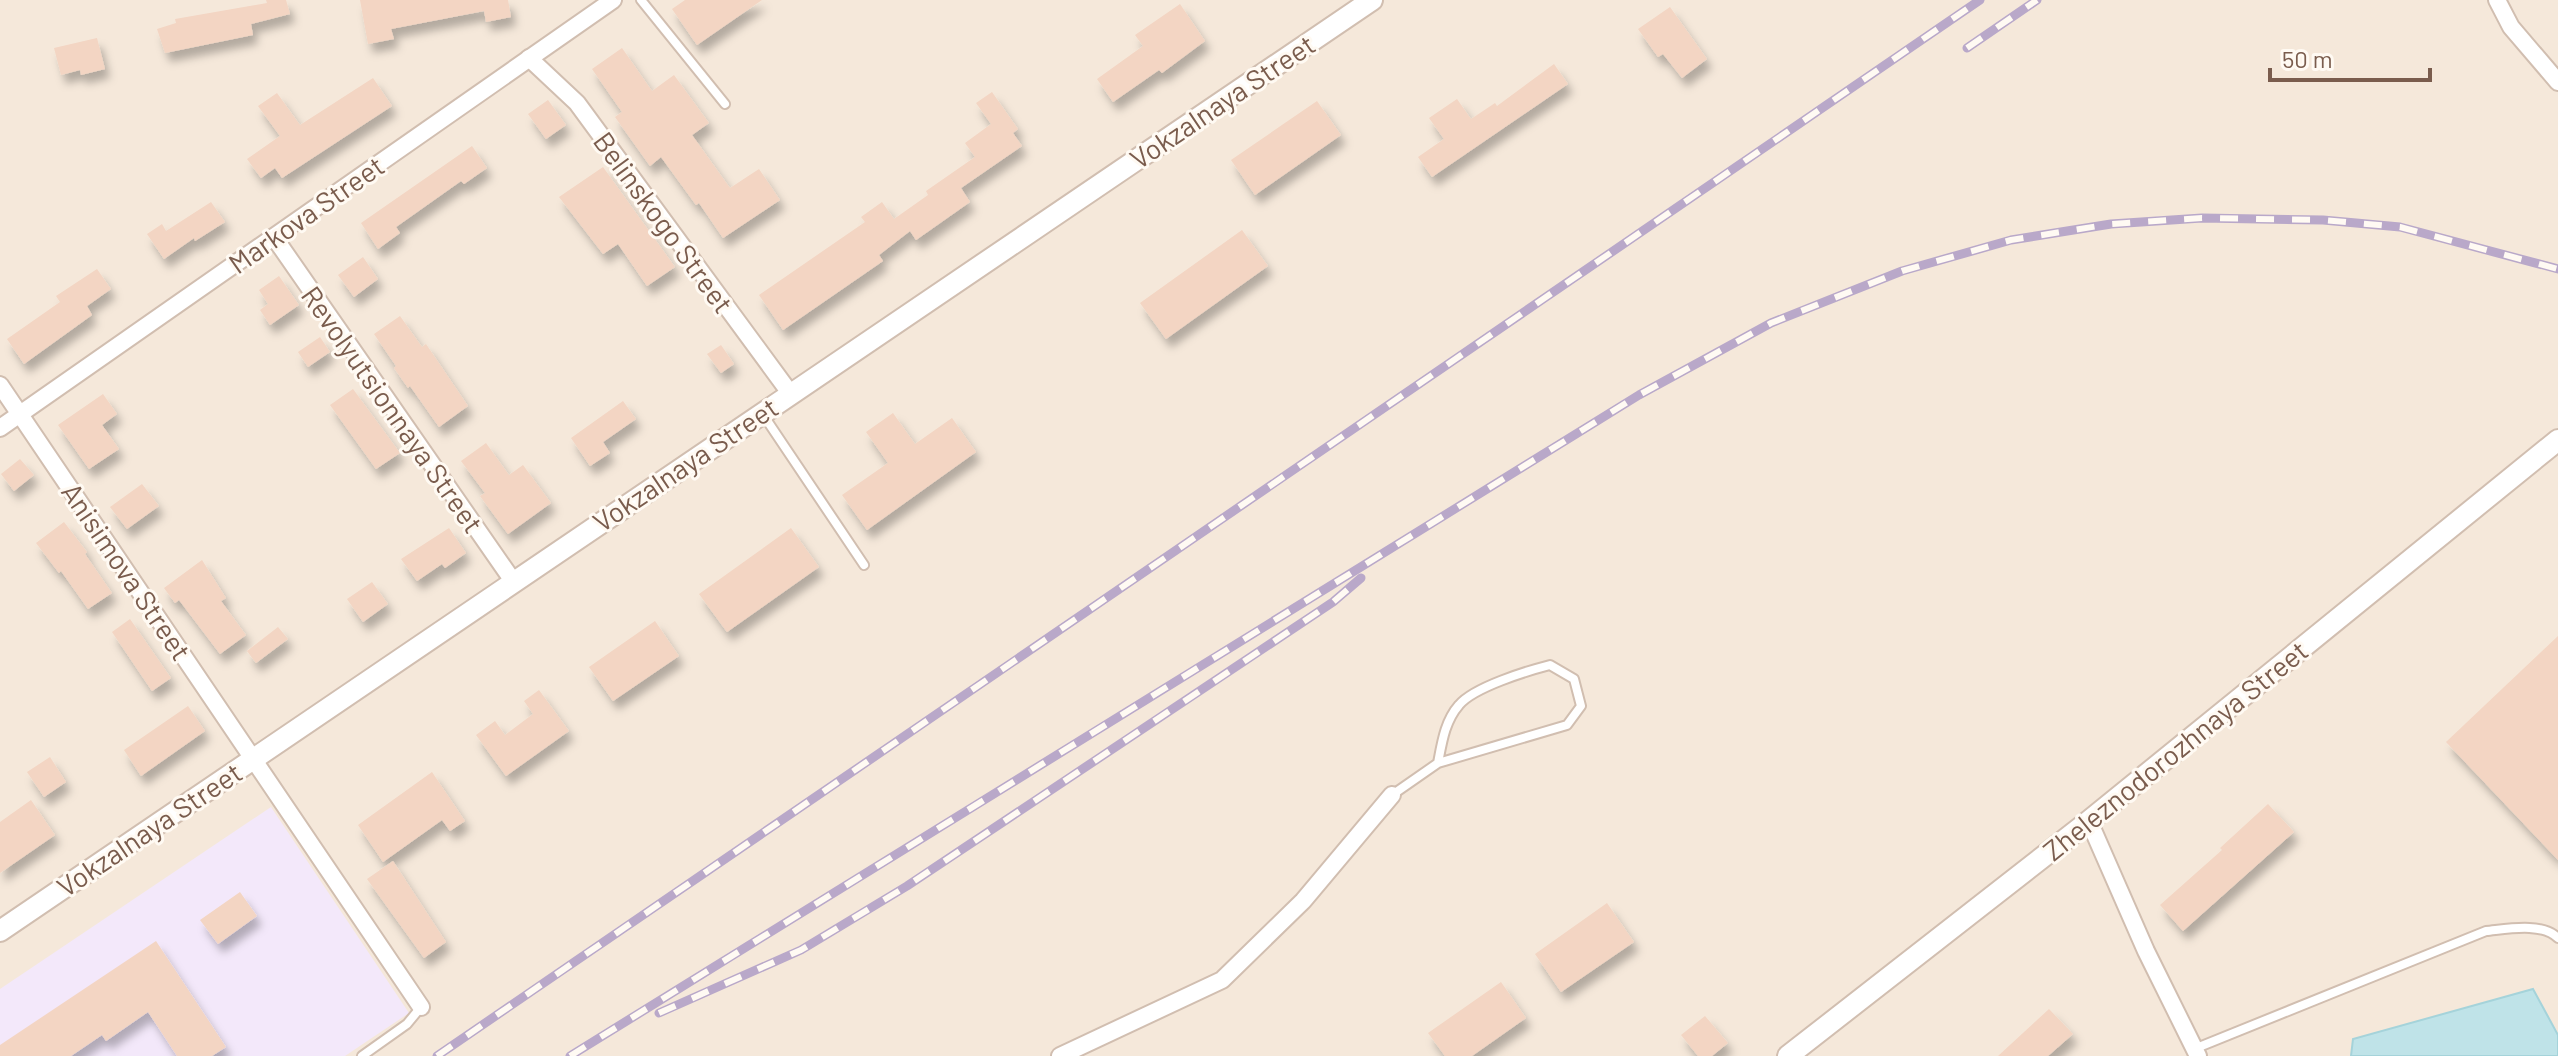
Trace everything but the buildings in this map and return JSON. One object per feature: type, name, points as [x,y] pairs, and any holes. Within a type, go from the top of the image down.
[{"type":"street","name":"Markova Street","points":[[0,428],[613,0]]},
{"type":"street","name":"Vokzalnaya Street","points":[[0,931],[1372,0]]},
{"type":"street","points":[[2497,0],[2511,27],[2558,82]]},
{"type":"street","name":"Belinskogo Street","points":[[529,58],[577,103],[790,393]]},
{"type":"street","name":"Revolyutsionnaya Street","points":[[274,237],[513,581]]},
{"type":"street","name":"Anisimova Street","points":[[0,385],[421,1007]]},
{"type":"street","name":"Zheleznodorozhnaya Street","points":[[1788,1056],[2089,821],[2558,440]]},
{"type":"street","points":[[1060,1056],[1222,980],[1303,901],[1392,795]]},
{"type":"street","points":[[2089,821],[2146,951],[2196,1052]]},
{"type":"lane","points":[[641,0],[725,104]]},
{"type":"lane","points":[[762,412],[864,565]]},
{"type":"lane","points":[[1392,795],[1438,763],[1567,725],[1581,706],[1574,679],[1550,665],[1509,676],[1460,702],[1444,732],[1438,763]]},
{"type":"lane","points":[[2196,1052],[2486,931],[2527,928],[2554,934],[2558,938]]},
{"type":"lane","points":[[362,1056],[407,1024],[421,1007]]},
{"type":"shaded area","points":[[0,0],[2558,0],[2558,1056],[0,1056]]},
{"type":"shaded area","points":[[271,807],[409,1013],[345,1056],[0,1056],[0,989]]},
{"type":"water","points":[[2533,989],[2558,1035],[2558,1056],[2351,1056],[2353,1039]]},
{"type":"railway","points":[[437,1056],[1980,0]]},
{"type":"railway","points":[[1967,48],[2037,0]]},
{"type":"railway","points":[[570,1056],[1639,395],[1771,323],[1902,271],[2011,240],[2111,224],[2202,218],[2323,220],[2400,227],[2558,269]]},
{"type":"railway","points":[[659,1013],[801,950],[907,886],[1333,602],[1361,578]]}]
